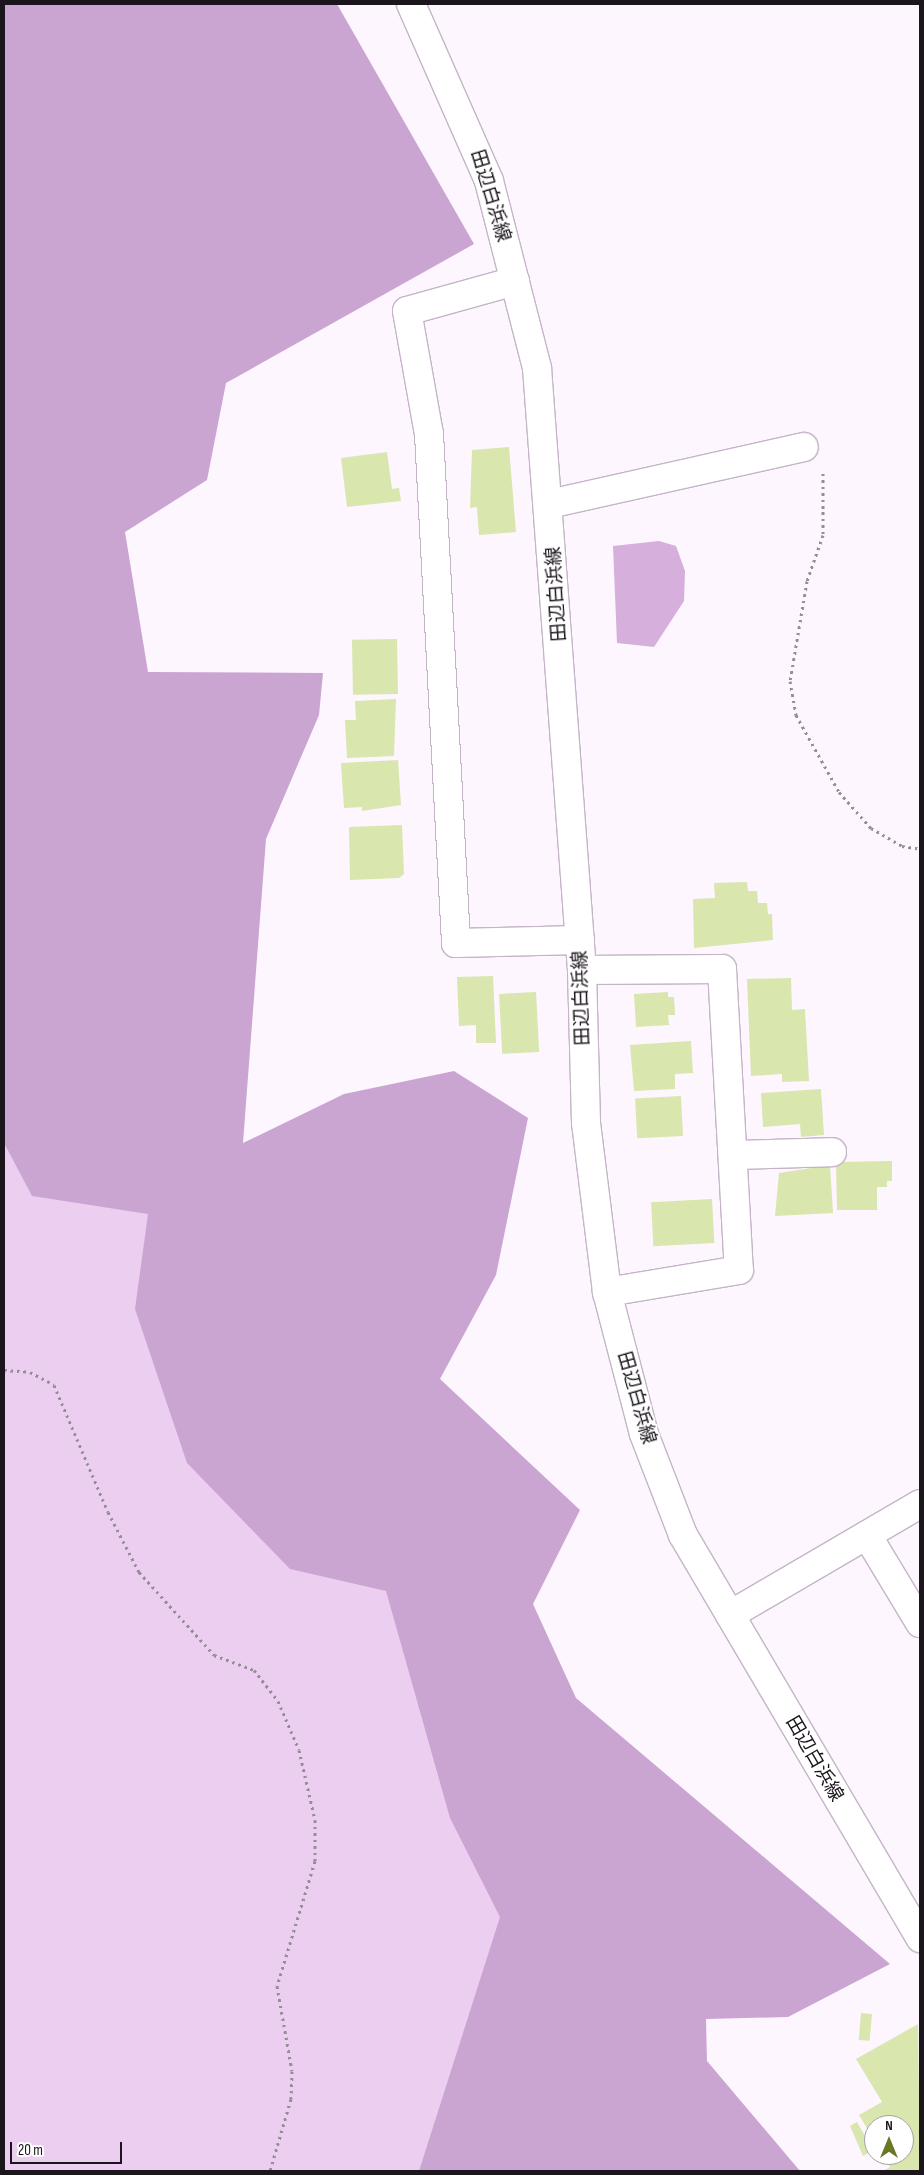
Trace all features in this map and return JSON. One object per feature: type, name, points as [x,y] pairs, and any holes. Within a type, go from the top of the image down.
[{"type":"street","name":"田辺白浜線","points":[[411,4],[489,181],[537,368],[550,504],[582,970],[586,1124],[607,1292],[644,1434],[683,1535],[920,1938]]},
{"type":"street","points":[[515,281],[407,311],[429,434],[456,943],[580,940]]},
{"type":"street","points":[[550,504],[804,447]]},
{"type":"street","points":[[582,970],[722,969],[740,1270],[607,1292]]},
{"type":"street","points":[[733,1155],[832,1152]]},
{"type":"street","points":[[730,1615],[920,1504]]},
{"type":"street","points":[[867,1535],[920,1623]]},
{"type":"path","points":[[804,447],[822,468],[826,500],[822,535],[808,581],[790,681],[796,715],[839,792],[871,828],[902,846],[920,849]]},
{"type":"path","points":[[4,1370],[30,1372],[54,1385],[108,1512],[139,1572],[214,1655],[254,1670],[278,1701],[299,1750],[315,1820],[315,1861],[277,1986],[292,2071],[292,2098],[270,2171]]},
{"type":"shaded area","points":[[4,4],[337,4],[474,244],[226,383],[207,480],[125,532],[148,672],[323,673],[319,715],[266,839],[243,1143],[344,1094],[454,1071],[528,1118],[496,1275],[440,1379],[580,1510],[533,1604],[576,1698],[890,1964],[788,2017],[706,2019],[707,2061],[800,2171],[419,2171],[500,1917],[450,1818],[386,1591],[290,1569],[187,1463],[135,1309],[148,1214],[32,1196],[4,1143]]},
{"type":"shaded area","points":[[659,541],[676,546],[685,571],[684,601],[654,647],[617,643],[613,546]]},
{"type":"shaded area","points":[[4,715],[93,1024],[539,1727],[526,2171],[4,2171]]},
{"type":"building","points":[[509,447],[516,532],[479,535],[477,507],[470,508],[472,450]]},
{"type":"building","points":[[387,452],[392,489],[399,488],[401,501],[347,507],[341,458]]},
{"type":"building","points":[[397,639],[398,694],[353,695],[352,640]]},
{"type":"building","points":[[396,699],[394,756],[347,758],[345,720],[356,720],[355,701]]},
{"type":"building","points":[[398,760],[401,805],[362,811],[362,807],[344,808],[341,763]]},
{"type":"building","points":[[402,825],[404,874],[399,878],[350,880],[349,827]]},
{"type":"building","points":[[747,882],[748,891],[757,891],[758,903],[767,903],[768,914],[772,914],[773,940],[694,948],[693,899],[715,898],[714,883]]},
{"type":"building","points":[[493,976],[496,1043],[476,1043],[476,1025],[459,1026],[457,977]]},
{"type":"building","points":[[791,978],[792,1010],[805,1009],[809,1081],[782,1082],[782,1074],[751,1076],[747,979]]},
{"type":"building","points":[[536,992],[539,1052],[502,1054],[499,994]]},
{"type":"building","points":[[668,992],[668,997],[674,997],[675,1015],[668,1015],[669,1025],[636,1027],[634,994]]},
{"type":"building","points":[[691,1041],[693,1073],[675,1074],[675,1089],[634,1091],[630,1045]]},
{"type":"building","points":[[821,1089],[824,1135],[801,1137],[800,1124],[763,1127],[761,1093]]},
{"type":"building","points":[[681,1096],[683,1136],[637,1138],[635,1098]]},
{"type":"building","points":[[892,1161],[892,1181],[887,1181],[887,1187],[877,1187],[877,1210],[837,1210],[836,1162]]},
{"type":"building","points":[[830,1165],[833,1213],[775,1216],[779,1173]]},
{"type":"building","points":[[712,1199],[714,1243],[653,1246],[651,1202]]},
{"type":"building","points":[[861,2013],[872,2014],[870,2041],[859,2040]]},
{"type":"building","points":[[918,2024],[920,2171],[883,2171],[890,2167],[889,2165],[914,2165],[914,2115],[864,2115],[864,2123],[859,2115],[882,2102],[856,2059]]},
{"type":"building","points":[[857,2122],[864,2134],[863,2156],[850,2126]]}]
